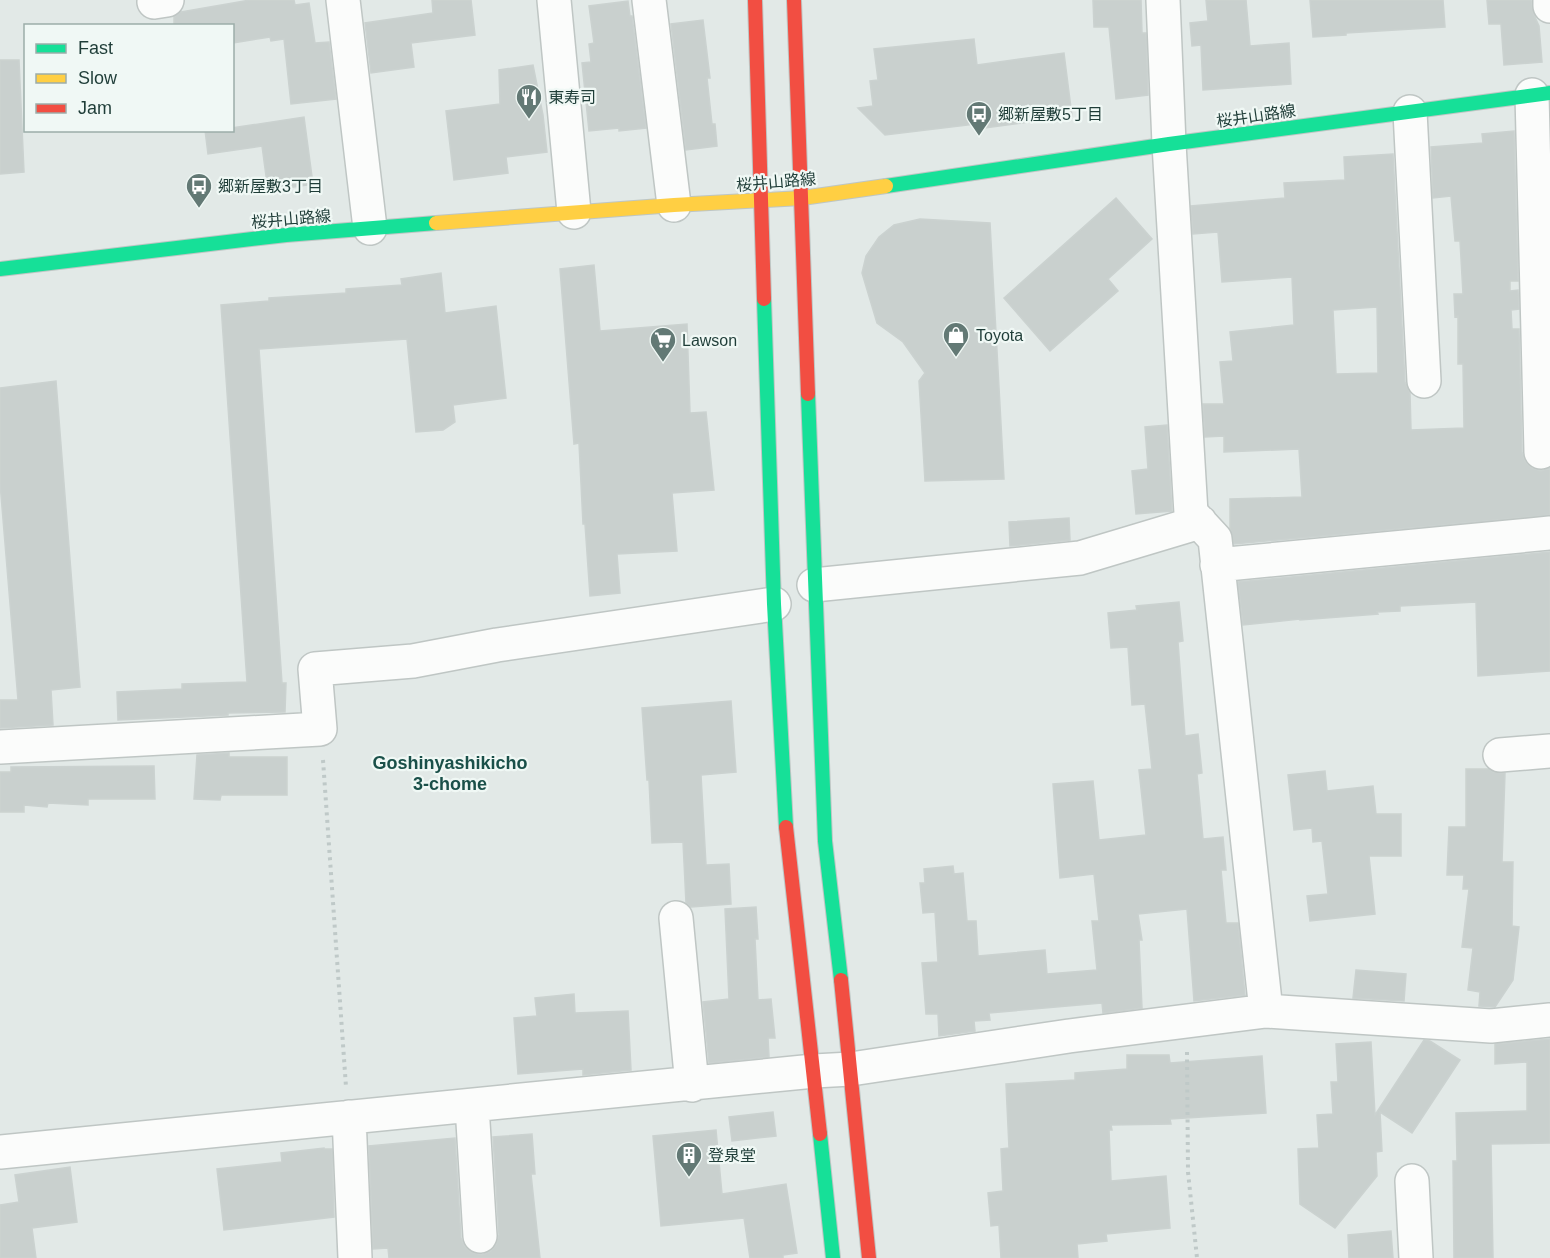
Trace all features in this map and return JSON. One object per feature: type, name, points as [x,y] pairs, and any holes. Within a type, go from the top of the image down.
[{"type":"street","points":[[343,0],[370,228]]},
{"type":"street","points":[[554,0],[574,213]]},
{"type":"street","points":[[649,0],[674,204]]},
{"type":"street","points":[[755,0],[774,604],[787,846],[814,1071],[833,1258]]},
{"type":"street","points":[[794,0],[813,585],[825,841],[851,1070],[869,1258]]},
{"type":"street","points":[[1163,0],[1169,144],[1191,513],[1215,539],[1266,1011]]},
{"type":"street","points":[[1550,0],[1550,6]]},
{"type":"street","points":[[1541,94],[1541,452]]},
{"type":"street","name":"桜井山路線","points":[[0,269],[286,235],[674,204],[802,198],[1169,144],[1541,94]]},
{"type":"street","points":[[1410,112],[1424,381]]},
{"type":"street","points":[[813,585],[1080,558],[1200,522]]},
{"type":"street","points":[[1217,565],[1550,533]]},
{"type":"street","points":[[0,747],[320,729],[315,669],[413,661],[497,645],[774,604]]},
{"type":"street","points":[[1500,754],[1550,751]]},
{"type":"street","points":[[676,918],[692,1085]]},
{"type":"street","points":[[0,1152],[692,1085],[814,1071],[851,1070],[1069,1036],[1266,1011],[1491,1026],[1550,1020]]},
{"type":"street","points":[[472,1106],[480,1236]]},
{"type":"street","points":[[349,1117],[355,1258]]},
{"type":"street","points":[[1412,1181],[1416,1258]]},
{"type":"path","points":[[320,729],[349,1117]]},
{"type":"path","points":[[1186,1021],[1188,1172],[1197,1258]]},
{"type":"building","points":[[250,0],[294,0],[295,5],[309,3],[315,43],[329,42],[336,99],[291,104],[284,39],[271,41],[270,37],[234,43],[234,24],[174,24],[174,17],[181,12]]},
{"type":"building","points":[[432,0],[471,0],[475,35],[411,43],[414,67],[371,73],[365,23],[433,13]]},
{"type":"building","points":[[1093,0],[1141,0],[1142,33],[1146,33],[1148,95],[1116,99],[1109,27],[1094,27]]},
{"type":"building","points":[[1206,0],[1246,0],[1250,46],[1289,43],[1291,84],[1203,90],[1201,45],[1192,46],[1190,23],[1208,21]]},
{"type":"building","points":[[1310,0],[1443,0],[1445,27],[1313,37]]},
{"type":"building","points":[[1487,0],[1531,0],[1539,26],[1542,62],[1504,65],[1501,24],[1489,24]]},
{"type":"building","points":[[628,1],[630,16],[632,16],[646,128],[589,131],[582,63],[591,62],[589,44],[594,43],[589,6]]},
{"type":"building","points":[[703,20],[710,78],[707,78],[712,124],[715,124],[717,146],[686,150],[671,24]]},
{"type":"building","points":[[974,39],[977,65],[1064,53],[1072,116],[985,128],[984,123],[885,135],[858,108],[873,106],[870,81],[878,80],[874,49]]},
{"type":"building","points":[[0,60],[19,60],[24,172],[0,174]]},
{"type":"building","points":[[533,65],[543,115],[547,152],[506,157],[508,173],[454,180],[446,111],[500,104],[499,70]]},
{"type":"building","points":[[304,117],[313,184],[268,191],[262,146],[208,154],[205,132],[234,132],[234,128]]},
{"type":"building","points":[[1514,131],[1518,281],[1510,281],[1510,291],[1518,290],[1519,309],[1511,310],[1512,329],[1519,329],[1522,452],[1525,461],[1532,468],[1541,471],[1550,468],[1550,515],[1234,544],[1230,529],[1230,499],[1302,497],[1299,449],[1224,452],[1224,436],[1205,437],[1203,404],[1224,404],[1220,362],[1233,361],[1230,332],[1294,325],[1292,277],[1222,282],[1218,232],[1193,234],[1191,206],[1285,198],[1284,183],[1345,180],[1344,157],[1393,154],[1405,382],[1410,393],[1411,430],[1464,428],[1463,364],[1458,364],[1458,316],[1455,317],[1454,294],[1463,294],[1460,241],[1455,241],[1451,196],[1433,198],[1431,147],[1483,143],[1482,134]],"holes":[[[1377,307],[1378,373],[1336,374],[1333,310]]]},
{"type":"building","points":[[1116,198],[1152,239],[1108,279],[1118,291],[1050,351],[1004,298]]},
{"type":"building","name":"Toyota","points":[[920,219],[990,223],[1004,479],[925,481],[919,381],[925,373],[903,342],[877,323],[862,273],[866,256],[879,237],[894,225]]},
{"type":"building","points":[[594,265],[600,331],[687,324],[690,413],[706,412],[714,490],[672,493],[677,551],[617,554],[620,593],[590,596],[585,524],[583,524],[579,443],[574,444],[560,269]]},
{"type":"building","points":[[441,273],[445,313],[496,306],[506,398],[453,405],[455,422],[443,430],[416,432],[407,339],[259,349],[282,683],[286,683],[285,712],[118,720],[117,692],[182,689],[182,684],[247,682],[221,305],[269,301],[269,298],[346,293],[346,289],[402,285],[401,279]]},
{"type":"building","points":[[56,381],[80,687],[51,690],[53,725],[0,728],[0,700],[18,700],[0,483],[0,388]]},
{"type":"building","points":[[1167,425],[1172,511],[1136,514],[1132,471],[1148,469],[1145,427]]},
{"type":"building","points":[[1069,518],[1070,540],[1010,546],[1009,522]]},
{"type":"building","points":[[1550,552],[1550,671],[1478,676],[1476,602],[1400,606],[1400,611],[1377,612],[1378,614],[1243,625],[1238,582]]},
{"type":"building","points":[[1179,602],[1183,641],[1178,642],[1185,736],[1198,734],[1202,773],[1197,774],[1203,839],[1223,837],[1226,870],[1221,870],[1226,923],[1238,923],[1245,995],[1194,1001],[1187,909],[1138,914],[1142,940],[1139,940],[1142,1008],[1103,1013],[1102,1003],[989,1013],[990,1020],[974,1021],[975,1031],[939,1036],[938,1014],[926,1014],[922,963],[938,962],[935,912],[923,913],[920,883],[925,883],[924,869],[953,866],[954,874],[963,873],[967,921],[976,921],[978,956],[1045,950],[1047,974],[1097,970],[1092,921],[1099,921],[1094,874],[1060,878],[1053,784],[1093,781],[1099,840],[1146,835],[1139,770],[1152,769],[1145,704],[1132,705],[1128,647],[1111,648],[1108,613],[1137,610],[1136,606]]},
{"type":"building","points":[[731,701],[736,772],[701,775],[706,865],[729,864],[731,904],[691,907],[686,903],[683,842],[652,843],[642,708]]},
{"type":"building","points":[[229,753],[229,757],[287,757],[287,795],[221,795],[220,800],[194,799],[197,755]]},
{"type":"building","points":[[154,766],[155,799],[88,799],[88,805],[48,803],[47,807],[24,805],[24,812],[0,812],[0,772],[11,772],[11,767]]},
{"type":"building","points":[[1466,769],[1489,769],[1493,772],[1505,773],[1502,862],[1513,862],[1512,926],[1519,927],[1513,980],[1495,1007],[1479,1006],[1480,992],[1468,990],[1473,948],[1462,947],[1469,889],[1463,889],[1464,875],[1447,875],[1449,827],[1466,827]]},
{"type":"building","points":[[1325,771],[1327,791],[1373,786],[1376,814],[1401,814],[1401,856],[1369,856],[1375,914],[1310,921],[1307,896],[1328,894],[1322,841],[1313,842],[1312,828],[1294,830],[1288,775]]},
{"type":"building","points":[[756,907],[758,1000],[771,999],[775,1038],[768,1038],[769,1057],[709,1063],[703,1002],[729,999],[725,909]]},
{"type":"building","points":[[1356,970],[1406,974],[1404,1001],[1353,998]]},
{"type":"building","points":[[574,994],[575,1013],[628,1011],[631,1070],[583,1075],[583,1069],[518,1074],[514,1018],[537,1016],[535,998]]},
{"type":"building","points":[[1550,1039],[1550,1143],[1491,1144],[1493,1258],[1454,1258],[1453,1161],[1457,1161],[1456,1113],[1527,1111],[1527,1062],[1495,1064],[1495,1044]]},
{"type":"building","points":[[1424,1040],[1430,1041],[1460,1060],[1412,1133],[1380,1112],[1382,1151],[1376,1152],[1377,1176],[1335,1228],[1300,1204],[1298,1149],[1319,1148],[1317,1115],[1333,1114],[1331,1082],[1338,1082],[1336,1044],[1371,1042],[1375,1115]]},
{"type":"building","points":[[1127,1055],[1169,1055],[1170,1063],[1262,1056],[1266,1113],[1170,1119],[1171,1124],[1111,1125],[1112,1130],[1109,1130],[1111,1181],[1166,1176],[1170,1228],[1106,1234],[1107,1241],[1077,1244],[1078,1258],[1001,1258],[999,1225],[991,1226],[988,1193],[1003,1191],[1001,1149],[1009,1148],[1006,1084],[1075,1080],[1075,1073],[1127,1069]]},
{"type":"building","points":[[773,1112],[776,1136],[732,1141],[729,1117]]},
{"type":"building","name":"登泉堂","points":[[716,1130],[722,1194],[786,1184],[797,1253],[783,1255],[783,1258],[750,1258],[744,1218],[661,1226],[653,1136]]},
{"type":"building","points":[[532,1134],[535,1174],[531,1174],[540,1258],[389,1258],[388,1248],[373,1249],[369,1146],[455,1138],[461,1238],[465,1247],[471,1252],[482,1255],[491,1251],[499,1235],[493,1137]]},
{"type":"building","points":[[332,1149],[334,1217],[224,1230],[217,1169],[282,1162],[281,1153]]},
{"type":"building","points":[[70,1167],[77,1222],[32,1228],[36,1258],[0,1258],[0,1205],[19,1202],[15,1175]]},
{"type":"building","points":[[1391,1231],[1393,1258],[1349,1258],[1348,1235]]},
{"type":"traffic: fast","points":[[886,186],[1169,144],[1550,93]]},
{"type":"traffic: fast","points":[[0,269],[286,235],[436,223]]},
{"type":"traffic: fast","points":[[764,299],[774,604],[786,827]]},
{"type":"traffic: fast","points":[[808,394],[825,841],[841,980]]},
{"type":"traffic: fast","points":[[820,1134],[833,1258]]},
{"type":"traffic: slow","points":[[436,223],[802,198],[886,186]]},
{"type":"traffic: jam","points":[[755,0],[764,299]]},
{"type":"traffic: jam","points":[[794,0],[808,394]]},
{"type":"traffic: jam","points":[[786,827],[820,1134]]},
{"type":"traffic: jam","points":[[841,980],[869,1258]]},
{"type":"place","name":"東寿司","points":[[529,120]]},
{"type":"place","name":"郷新屋敷5丁目","points":[[979,137]]},
{"type":"place","name":"郷新屋敷3丁目","points":[[199,209]]},
{"type":"place","name":"Toyota","points":[[956,358]]},
{"type":"place","name":"Lawson","points":[[663,363]]},
{"type":"place","name":"登泉堂","points":[[689,1178]]},
{"type":"district","name":"Goshinyashikicho 3-chome","points":[[450,774]]}]
